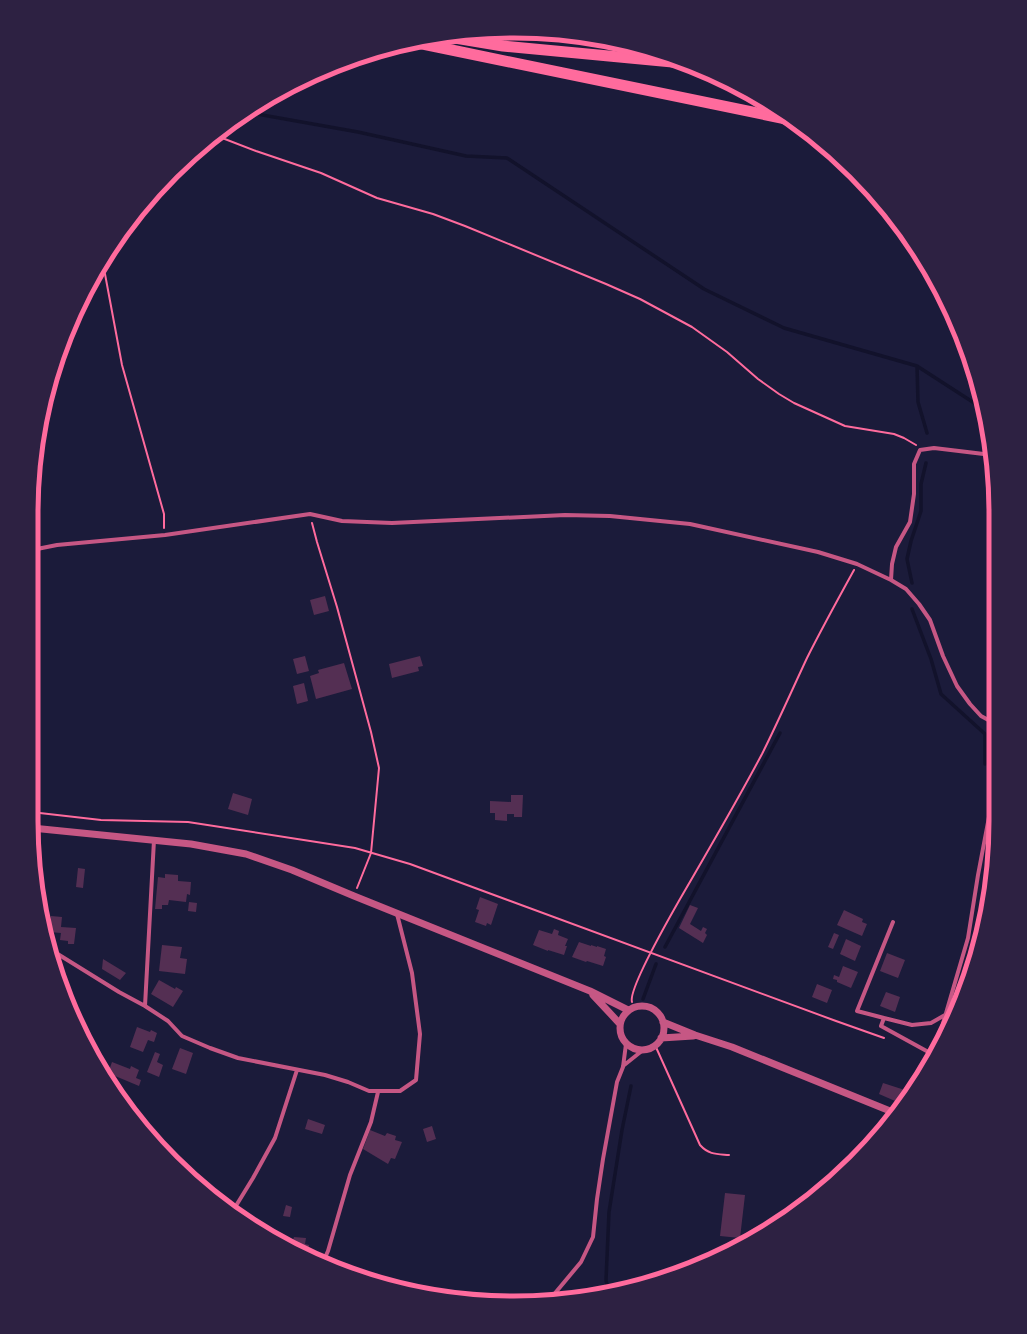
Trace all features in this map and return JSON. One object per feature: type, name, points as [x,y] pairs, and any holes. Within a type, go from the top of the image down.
[{"type":"highway","points":[[469,40],[503,46],[659,61]]},
{"type":"highway","points":[[430,46],[776,117]]},
{"type":"street","points":[[891,580],[892,564],[896,547],[910,522],[914,494],[914,464],[920,450],[934,448],[985,454]]},
{"type":"street","points":[[38,549],[57,545],[165,535],[310,514],[342,521],[392,523],[565,515],[610,516],[690,524],[818,552],[857,564],[906,589],[930,620],[943,656],[957,686],[981,716],[989,720]]},
{"type":"street","points":[[942,1028],[968,938],[989,817]]},
{"type":"street","points":[[38,829],[191,844],[246,854],[292,870],[631,1009]]},
{"type":"street","points":[[145,1006],[154,840]]},
{"type":"street","points":[[57,954],[168,1021],[182,1036],[210,1048],[238,1058],[325,1075],[348,1082],[369,1091],[400,1091],[416,1080],[420,1034],[412,973],[396,913]]},
{"type":"street","points":[[893,922],[857,1011],[912,1025],[931,1023],[945,1015]]},
{"type":"street","points":[[590,991],[620,1024]]},
{"type":"street","points":[[642,1006],[654,1009],[663,1022],[661,1038],[649,1049],[643,1050],[632,1048],[626,1044],[620,1033],[620,1024],[623,1016],[631,1009],[642,1006]]},
{"type":"street","points":[[884,1018],[881,1026],[928,1052]]},
{"type":"street","points":[[663,1022],[732,1047],[890,1111]]},
{"type":"street","points":[[661,1038],[696,1035]]},
{"type":"street","points":[[554,1294],[581,1262],[593,1237],[603,1159],[617,1082],[623,1067],[626,1044]]},
{"type":"street","points":[[623,1067],[643,1050]]},
{"type":"street","points":[[236,1206],[275,1138],[297,1070]]},
{"type":"street","points":[[325,1257],[350,1175],[371,1122],[378,1092]]},
{"type":"path","points":[[222,138],[321,173],[377,198],[433,214],[465,226],[606,284],[692,327],[727,352],[763,382],[794,403],[845,426],[894,434],[904,438],[920,450]]},
{"type":"path","points":[[104,273],[122,365],[164,514],[165,535]]},
{"type":"path","points":[[310,514],[371,732],[379,768],[371,853],[354,896]]},
{"type":"path","points":[[631,1009],[631,999],[650,952],[704,859],[762,753],[808,656],[857,564]]},
{"type":"path","points":[[38,813],[101,820],[188,822],[355,848],[410,864],[887,1039]]},
{"type":"path","points":[[655,1045],[700,1145],[709,1153],[729,1155]]},
{"type":"building","points":[[325,596],[329,611],[314,615],[310,600]]},
{"type":"building","points":[[305,656],[309,671],[297,674],[293,659]]},
{"type":"building","points":[[420,656],[423,666],[418,667],[419,671],[392,678],[389,664]]},
{"type":"building","points":[[344,663],[352,689],[316,699],[310,676],[319,673],[318,670]]},
{"type":"building","points":[[304,683],[308,701],[297,704],[293,686]]},
{"type":"building","points":[[233,793],[252,799],[248,815],[228,809]]},
{"type":"building","points":[[511,795],[523,795],[522,817],[514,817],[514,814],[507,814],[507,821],[495,820],[495,813],[490,813],[490,801],[511,802]]},
{"type":"building","points":[[78,868],[85,869],[83,888],[76,887]]},
{"type":"building","points":[[165,874],[178,875],[178,881],[191,882],[190,895],[187,894],[186,902],[169,900],[168,905],[162,905],[162,909],[155,909],[158,877],[165,878]]},
{"type":"building","points":[[480,897],[498,904],[491,925],[487,923],[486,926],[475,922],[479,910],[476,909]]},
{"type":"building","points":[[189,902],[197,903],[196,912],[188,911]]},
{"type":"building","points":[[690,905],[698,908],[690,924],[701,931],[703,927],[707,929],[705,933],[707,935],[703,943],[679,928]]},
{"type":"building","points":[[844,910],[863,919],[862,922],[867,924],[862,936],[837,925]]},
{"type":"building","points":[[51,916],[62,917],[61,927],[76,928],[74,944],[68,944],[68,941],[60,940],[61,933],[51,932],[50,925]]},
{"type":"building","points":[[554,929],[559,931],[558,935],[568,939],[565,946],[567,946],[564,955],[533,945],[539,930],[552,934]]},
{"type":"building","points":[[834,933],[839,935],[833,949],[828,947]]},
{"type":"building","points":[[846,939],[861,946],[855,961],[840,954]]},
{"type":"building","points":[[579,942],[606,949],[604,956],[606,957],[603,966],[572,957]]},
{"type":"building","points":[[162,945],[182,947],[180,958],[187,959],[185,974],[159,971]]},
{"type":"building","points":[[887,953],[905,960],[898,978],[880,971]]},
{"type":"building","points":[[103,959],[126,973],[120,980],[102,969]]},
{"type":"building","points":[[843,966],[858,972],[851,988],[833,979],[834,975],[839,977]]},
{"type":"building","points":[[159,980],[175,989],[176,987],[183,991],[173,1007],[151,994]]},
{"type":"building","points":[[817,984],[832,990],[827,1003],[812,997]]},
{"type":"building","points":[[886,992],[900,997],[895,1012],[880,1006]]},
{"type":"building","points":[[137,1027],[157,1033],[154,1042],[148,1040],[143,1052],[130,1047]]},
{"type":"building","points":[[180,1048],[193,1053],[186,1074],[172,1069]]},
{"type":"building","points":[[155,1052],[160,1054],[157,1062],[163,1065],[159,1077],[147,1072]]},
{"type":"building","points":[[112,1062],[130,1069],[131,1066],[139,1070],[136,1078],[141,1080],[139,1086],[112,1075],[109,1070]]},
{"type":"building","points":[[883,1083],[905,1090],[897,1102],[879,1094]]},
{"type":"building","points":[[308,1119],[325,1125],[322,1134],[305,1129]]},
{"type":"building","points":[[432,1126],[436,1139],[427,1142],[423,1129]]},
{"type":"building","points":[[370,1130],[385,1136],[387,1133],[396,1136],[395,1140],[402,1142],[395,1159],[391,1158],[388,1164],[363,1149]]},
{"type":"building","points":[[725,1193],[745,1195],[740,1238],[720,1236]]},
{"type":"building","points":[[286,1205],[292,1207],[290,1217],[283,1216]]},
{"type":"building","points":[[294,1237],[306,1238],[305,1244],[309,1245],[308,1249],[290,1240],[293,1240]]},
{"type":"waterway","points":[[256,114],[358,132],[466,156],[507,158],[704,289],[784,328],[917,366],[976,404]]},
{"type":"waterway","points":[[917,366],[918,402],[927,433]]},
{"type":"waterway","points":[[912,583],[907,559],[921,511],[921,484],[926,463]]},
{"type":"waterway","points":[[912,609],[931,659],[941,694],[985,734],[985,764]]},
{"type":"waterway","points":[[665,947],[780,733]]},
{"type":"waterway","points":[[643,999],[656,964]]},
{"type":"waterway","points":[[607,1287],[606,1280],[609,1212],[622,1130],[631,1086]]}]
